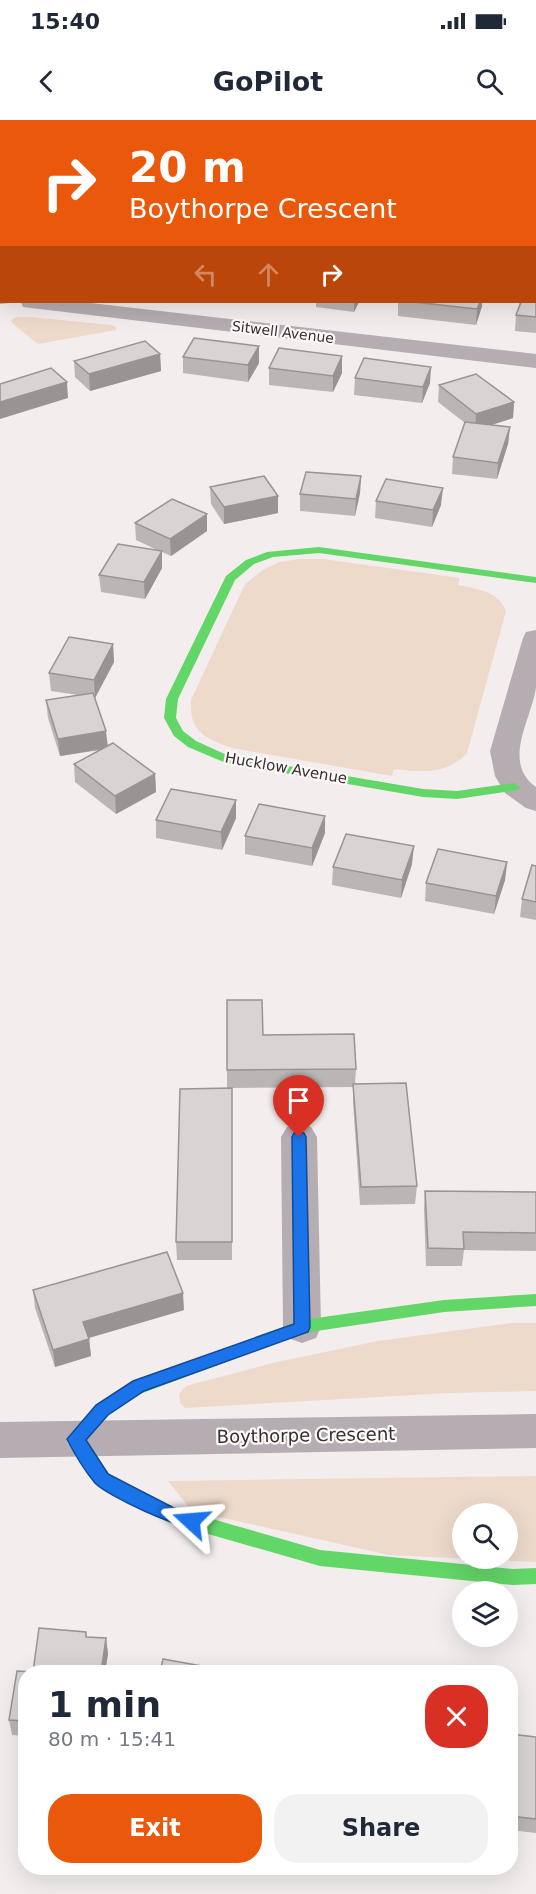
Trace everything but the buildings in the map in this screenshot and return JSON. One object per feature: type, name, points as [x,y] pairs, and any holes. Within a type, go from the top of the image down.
[{"type":"street","name":"Sitwell Avenue","points":[[40,303],[536,361]]},
{"type":"street","name":"Hucklow Avenue","points":[[525,794],[423,793],[226,759],[202,750],[181,736],[170,719],[172,699],[230,578],[244,564],[265,555],[291,549],[319,550],[536,580]]},
{"type":"street","name":"Hucklow Avenue","points":[[525,794],[507,770],[504,751],[536,638]]},
{"type":"street","points":[[299,1137],[302,1327]]},
{"type":"street","points":[[536,1300],[444,1306],[302,1327],[139,1386],[102,1410],[76,1439],[102,1479],[170,1515],[320,1558],[513,1577],[536,1576]]},
{"type":"street","name":"Boythorpe Crescent","points":[[0,1440],[536,1431]]},
{"type":"lane","points":[[278,120],[284,120]]},
{"type":"shaded area","points":[[17,317],[111,325],[116,327],[116,330],[38,344],[12,323],[11,320]]},
{"type":"shaded area","points":[[323,559],[460,578],[458,585],[493,595],[502,604],[506,611],[467,753],[459,760],[442,769],[414,771],[394,769],[392,776],[232,748],[207,737],[196,727],[191,711],[191,700],[245,584],[263,570],[279,562]]},
{"type":"shaded area","points":[[511,1323],[536,1323],[536,1391],[449,1393],[185,1408],[180,1403],[179,1394],[186,1386],[277,1362],[378,1341]]},
{"type":"shaded area","points":[[536,1476],[536,1562],[518,1561],[518,1503],[452,1503],[452,1558],[389,1555],[192,1511],[168,1481]]},
{"type":"traffic: fast","points":[[514,787],[457,795],[423,793],[226,759],[192,744],[178,733],[170,718],[172,699],[230,578],[250,562],[271,554],[319,550],[536,580]]},
{"type":"traffic: fast","points":[[132,1390],[302,1327],[444,1306],[536,1300]]},
{"type":"traffic: fast","points":[[135,1496],[170,1515],[320,1558],[513,1577],[536,1576]]},
{"type":"traffic: jam","points":[[132,1390],[102,1410],[76,1439],[103,1479],[135,1496]]},
{"type":"route","points":[[191,1521],[170,1515],[102,1479],[76,1439],[102,1410],[139,1386],[302,1327],[299,1137]]}]
